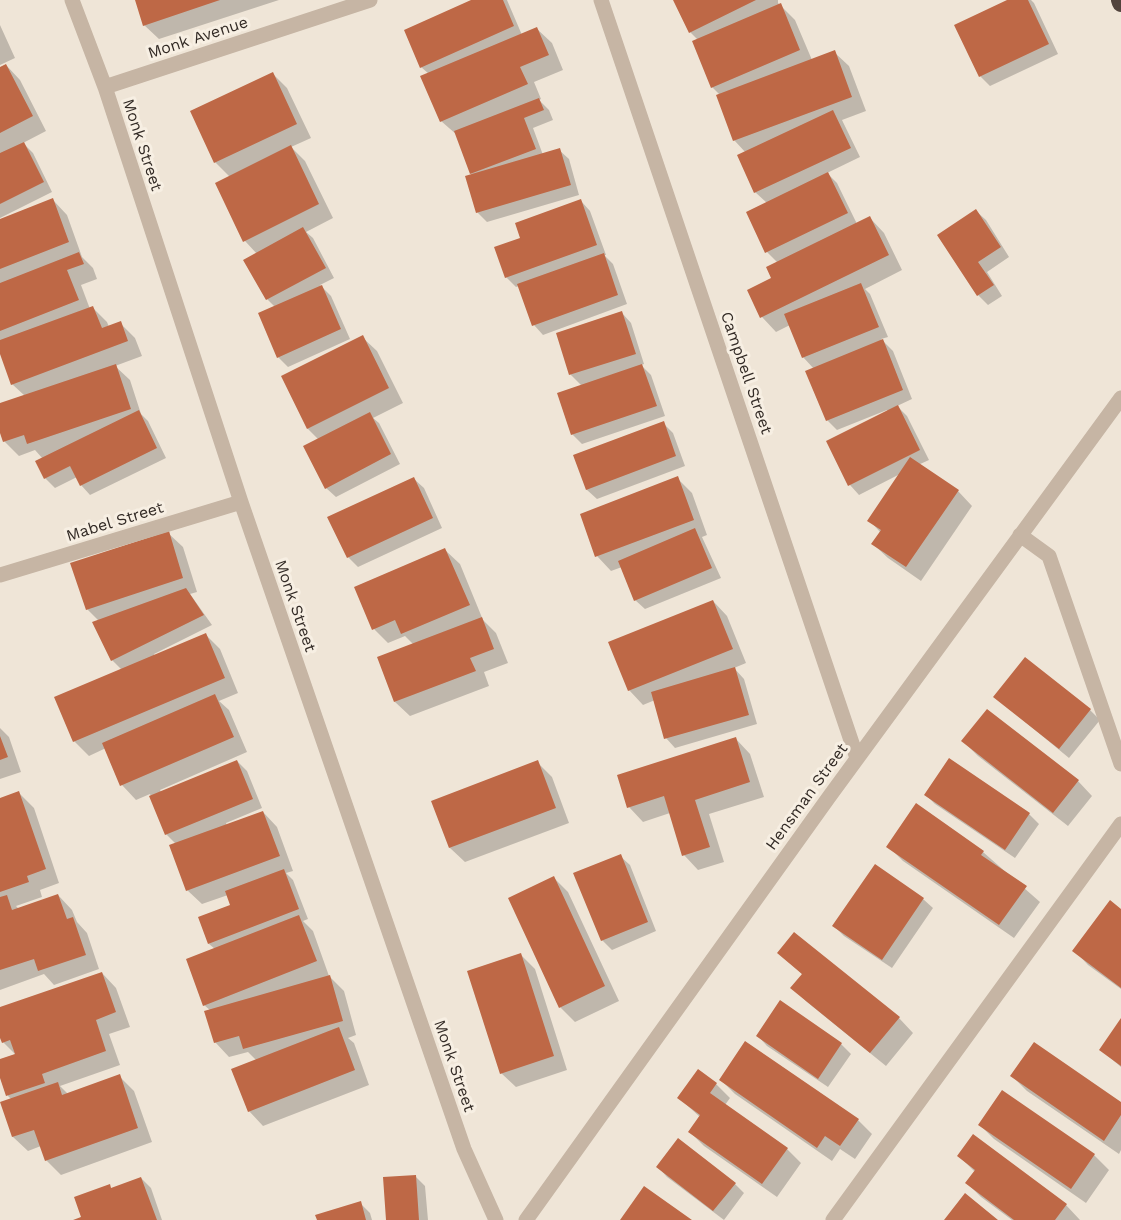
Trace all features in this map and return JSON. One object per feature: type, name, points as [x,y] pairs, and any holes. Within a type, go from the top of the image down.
[{"type":"street","name":"Monk Street","points":[[72,0],[105,87],[241,502],[464,1149],[496,1220]]},
{"type":"street","name":"Monk Avenue","points":[[105,87],[370,0]]},
{"type":"street","name":"Campbell Street","points":[[601,0],[857,758]]},
{"type":"street","name":"Hensman Street","points":[[526,1220],[857,758],[1121,398]]},
{"type":"street","name":"Mabel Street","points":[[0,575],[241,502]]},
{"type":"street","points":[[1020,535],[1049,556],[1121,764]]},
{"type":"street","points":[[833,1220],[1121,824]]},
{"type":"building","points":[[135,0],[220,0],[143,26]]},
{"type":"building","points":[[471,0],[503,0],[514,26],[420,68],[404,30]]},
{"type":"building","points":[[673,0],[756,0],[689,33]]},
{"type":"building","points":[[1007,0],[1028,0],[1049,44],[979,77],[954,25]]},
{"type":"building","points":[[781,3],[800,50],[711,88],[692,41]]},
{"type":"building","points":[[537,27],[549,55],[520,67],[528,84],[440,122],[420,76]]},
{"type":"building","points":[[835,50],[852,97],[733,141],[716,95]]},
{"type":"building","points":[[6,64],[33,116],[0,133],[0,67]]},
{"type":"building","points":[[273,72],[297,124],[214,163],[190,111]]},
{"type":"building","points":[[539,98],[544,110],[524,118],[536,149],[470,174],[454,131]]},
{"type":"building","points":[[833,110],[851,148],[754,193],[737,155]]},
{"type":"building","points":[[24,142],[44,182],[0,204],[0,153]]},
{"type":"building","points":[[291,145],[319,204],[243,242],[215,183]]},
{"type":"building","points":[[560,148],[571,185],[476,213],[465,176]]},
{"type":"building","points":[[828,172],[848,213],[765,253],[746,212]]},
{"type":"building","points":[[53,198],[69,242],[0,269],[0,219]]},
{"type":"building","points":[[581,199],[597,245],[505,278],[494,247],[520,238],[515,223]]},
{"type":"building","points":[[976,209],[1001,247],[978,262],[994,285],[977,296],[937,235]]},
{"type":"building","points":[[870,216],[889,255],[760,318],[747,290],[771,278],[766,267]]},
{"type":"building","points":[[303,227],[326,268],[266,300],[243,260]]},
{"type":"building","points":[[79,252],[84,264],[67,270],[79,300],[0,331],[0,283]]},
{"type":"building","points":[[604,253],[618,295],[532,326],[517,284]]},
{"type":"building","points":[[861,283],[879,327],[802,358],[784,314]]},
{"type":"building","points":[[322,285],[341,329],[277,358],[258,313]]},
{"type":"building","points":[[93,306],[102,328],[121,321],[128,341],[11,385],[0,354],[0,340]]},
{"type":"building","points":[[622,311],[636,354],[569,375],[556,333]]},
{"type":"building","points":[[363,335],[389,388],[307,429],[281,376]]},
{"type":"building","points":[[883,339],[903,390],[826,421],[805,371]]},
{"type":"building","points":[[116,364],[131,409],[27,444],[24,435],[3,442],[0,433],[0,403]]},
{"type":"building","points":[[642,364],[657,406],[571,435],[557,393]]},
{"type":"building","points":[[898,405],[920,450],[848,486],[826,441]]},
{"type":"building","points":[[139,410],[157,448],[80,486],[70,466],[44,479],[35,461]]},
{"type":"building","points":[[370,412],[391,454],[325,489],[303,446]]},
{"type":"building","points":[[664,421],[676,456],[586,490],[573,455]]},
{"type":"building","points":[[910,457],[959,490],[906,567],[871,544],[881,530],[867,521]]},
{"type":"building","points":[[678,476],[694,520],[595,557],[580,514]]},
{"type":"building","points":[[414,477],[433,518],[347,558],[327,517]]},
{"type":"building","points":[[695,528],[712,568],[634,601],[618,561]]},
{"type":"building","points":[[169,531],[183,578],[86,610],[70,563]]},
{"type":"building","points":[[445,548],[470,605],[401,634],[395,620],[372,630],[354,587]]},
{"type":"building","points":[[186,588],[204,615],[111,661],[92,622]]},
{"type":"building","points":[[713,600],[733,649],[628,691],[608,642]]},
{"type":"building","points":[[482,617],[494,649],[470,658],[476,671],[394,702],[377,657]]},
{"type":"building","points":[[206,633],[225,678],[73,742],[54,697]]},
{"type":"building","points":[[1025,657],[1091,709],[1059,749],[993,697]]},
{"type":"building","points":[[735,667],[749,715],[664,739],[651,692]]},
{"type":"building","points":[[215,694],[234,737],[120,786],[102,743]]},
{"type":"building","points":[[987,709],[1079,780],[1053,813],[961,741]]},
{"type":"building","points":[[0,736],[8,757],[0,760]]},
{"type":"building","points":[[736,737],[750,782],[695,800],[710,847],[682,856],[664,796],[627,808],[617,775]]},
{"type":"building","points":[[949,758],[1030,813],[1005,850],[924,795]]},
{"type":"building","points":[[237,760],[253,799],[165,835],[149,796]]},
{"type":"building","points":[[538,760],[556,808],[449,848],[431,801]]},
{"type":"building","points":[[19,791],[46,869],[27,876],[29,882],[0,892],[0,798]]},
{"type":"building","points":[[916,803],[984,851],[981,855],[1027,886],[999,925],[886,847]]},
{"type":"building","points":[[263,811],[280,856],[186,891],[169,845]]},
{"type":"building","points":[[621,854],[648,922],[601,941],[573,873]]},
{"type":"building","points":[[875,864],[924,898],[882,960],[832,926]]},
{"type":"building","points":[[284,869],[299,909],[208,944],[198,917],[230,905],[225,891]]},
{"type":"building","points":[[554,876],[605,986],[559,1008],[508,898]]},
{"type":"building","points":[[58,894],[67,919],[73,917],[86,955],[38,971],[34,959],[0,970],[0,897],[7,895],[12,910]]},
{"type":"building","points":[[1110,900],[1121,909],[1121,988],[1072,951]]},
{"type":"building","points":[[299,915],[317,961],[203,1006],[186,959]]},
{"type":"building","points":[[794,932],[900,1017],[870,1053],[790,988],[802,974],[777,953]]},
{"type":"building","points":[[521,953],[554,1056],[500,1074],[467,971]]},
{"type":"building","points":[[102,972],[116,1012],[96,1020],[106,1051],[42,1074],[45,1083],[6,1096],[0,1078],[0,1059],[15,1054],[10,1040],[2,1043],[0,1038],[0,1007]]},
{"type":"building","points":[[330,975],[343,1021],[243,1049],[239,1036],[214,1043],[204,1011]]},
{"type":"building","points":[[780,1000],[842,1043],[818,1079],[756,1036]]},
{"type":"building","points":[[1121,1018],[1121,1066],[1099,1050]]},
{"type":"building","points":[[339,1027],[355,1070],[248,1112],[231,1069]]},
{"type":"building","points":[[745,1041],[859,1119],[840,1146],[825,1136],[817,1148],[719,1080]]},
{"type":"building","points":[[1034,1042],[1121,1102],[1121,1115],[1104,1141],[1010,1076]]},
{"type":"building","points":[[698,1069],[717,1083],[710,1093],[788,1148],[762,1184],[688,1132],[700,1115],[677,1098]]},
{"type":"building","points":[[120,1074],[138,1128],[45,1161],[34,1130],[12,1137],[0,1102],[58,1082],[62,1095]]},
{"type":"building","points":[[1002,1090],[1095,1154],[1071,1189],[978,1125]]},
{"type":"building","points":[[973,1134],[1067,1204],[1055,1220],[1014,1220],[965,1183],[975,1170],[957,1156]]},
{"type":"building","points":[[678,1138],[736,1183],[713,1211],[656,1167]]},
{"type":"building","points":[[416,1175],[419,1220],[386,1220],[383,1177]]},
{"type":"building","points":[[141,1177],[157,1220],[73,1220],[81,1217],[74,1197],[110,1184],[111,1188]]},
{"type":"building","points":[[644,1186],[692,1220],[620,1220]]},
{"type":"building","points":[[965,1193],[998,1220],[944,1220]]},
{"type":"building","points":[[361,1201],[366,1220],[317,1220],[315,1215]]}]
